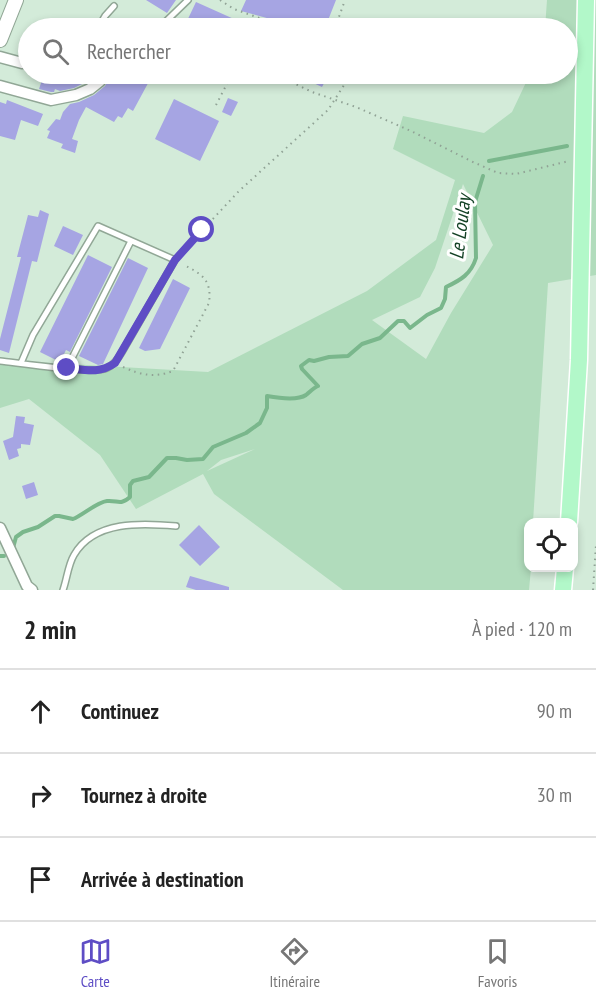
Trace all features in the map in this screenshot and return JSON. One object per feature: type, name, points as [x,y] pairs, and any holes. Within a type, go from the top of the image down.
[{"type":"main road","points":[[568,518],[579,360],[586,0]]},
{"type":"main road","points":[[563,590],[565,572]]},
{"type":"street","points":[[0,40],[16,0]]},
{"type":"street","points":[[0,57],[18,62]]},
{"type":"street","points":[[0,86],[51,100],[76,95],[96,84]]},
{"type":"street","points":[[0,528],[28,589]]},
{"type":"lane","points":[[169,18],[188,0]]},
{"type":"lane","points":[[103,18],[114,6]]},
{"type":"lane","points":[[0,361],[67,368],[105,370],[115,363],[175,260],[98,226],[33,335],[21,363]]},
{"type":"lane","points":[[67,368],[131,241]]},
{"type":"lane","points":[[63,590],[73,555],[92,536],[129,524],[151,523],[176,526]]},
{"type":"path","points":[[220,0],[234,9],[259,18]]},
{"type":"path","points":[[339,18],[345,0]]},
{"type":"path","points":[[216,105],[227,84]]},
{"type":"path","points":[[296,84],[402,127],[498,173],[529,172],[569,161]]},
{"type":"path","points":[[115,363],[138,374],[161,375],[172,371],[209,303],[211,291],[207,281],[198,272],[175,260],[239,191],[328,110],[345,84]]},
{"type":"path","points":[[593,590],[596,544]]},
{"type":"green space","points":[[547,0],[596,0],[596,275],[548,283],[533,518],[524,518],[524,572],[531,572],[529,590],[343,590],[214,494],[203,474],[136,509],[100,455],[29,399],[0,408],[0,360],[208,372],[367,291],[436,240],[455,180],[393,149],[403,116],[484,133],[512,112],[525,84],[578,84],[578,18],[546,18]],"holes":[[[463,184],[493,245],[426,359],[372,320],[420,297],[435,268]],[[255,449],[207,471],[221,460]]]},
{"type":"building","points":[[146,0],[176,0],[167,13]]},
{"type":"building","points":[[246,0],[336,0],[329,18],[267,18],[241,11]]},
{"type":"building","points":[[196,2],[232,18],[188,18]]},
{"type":"building","points":[[41,84],[82,84],[60,91],[55,89],[54,92],[39,89]]},
{"type":"building","points":[[106,84],[148,84],[133,111],[128,108],[122,118],[118,116],[114,122],[86,107],[72,139],[78,141],[75,153],[61,148],[63,144],[47,138],[50,131],[47,130],[56,119],[60,120],[70,104],[94,95]]},
{"type":"building","points":[[228,98],[238,102],[231,116],[222,112]]},
{"type":"building","points":[[174,99],[219,121],[200,161],[155,139]]},
{"type":"building","points":[[7,100],[43,114],[38,126],[21,120],[15,140],[0,136],[0,102],[6,104]]},
{"type":"building","points":[[40,210],[49,214],[37,262],[32,261],[9,353],[0,350],[0,339],[21,257],[17,257],[28,215],[38,217]]},
{"type":"building","points":[[63,226],[83,235],[73,255],[54,246]]},
{"type":"building","points":[[88,255],[112,267],[70,352],[66,350],[60,362],[40,352]]},
{"type":"building","points":[[128,258],[148,268],[103,364],[98,365],[79,356]]},
{"type":"building","points":[[173,279],[190,288],[160,349],[145,351],[139,348]]},
{"type":"building","points":[[16,416],[25,417],[24,423],[34,425],[30,445],[21,444],[21,448],[17,449],[19,456],[9,460],[3,441],[13,437]]},
{"type":"building","points":[[34,482],[38,495],[26,499],[22,486]]},
{"type":"building","points":[[199,525],[220,547],[200,566],[179,545]]},
{"type":"building","points":[[190,576],[229,587],[229,590],[196,590],[186,587]]},
{"type":"waterway","name":"Le Loulay","points":[[489,161],[567,146]]},
{"type":"waterway","name":"Le Loulay","points":[[13,548],[16,537],[55,516],[73,519],[103,502],[127,500],[130,497],[130,485],[133,481],[149,477],[167,458],[203,459],[213,447],[246,433],[260,423],[267,408],[267,396],[293,398],[306,395],[318,386],[302,369],[301,366],[309,360],[348,356],[362,344],[380,338],[398,321],[404,321],[410,328],[441,308],[445,299],[446,287],[465,276],[476,258],[475,202],[483,176]]},
{"type":"route","points":[[67,368],[105,370],[115,363],[175,260],[202,230]]}]
